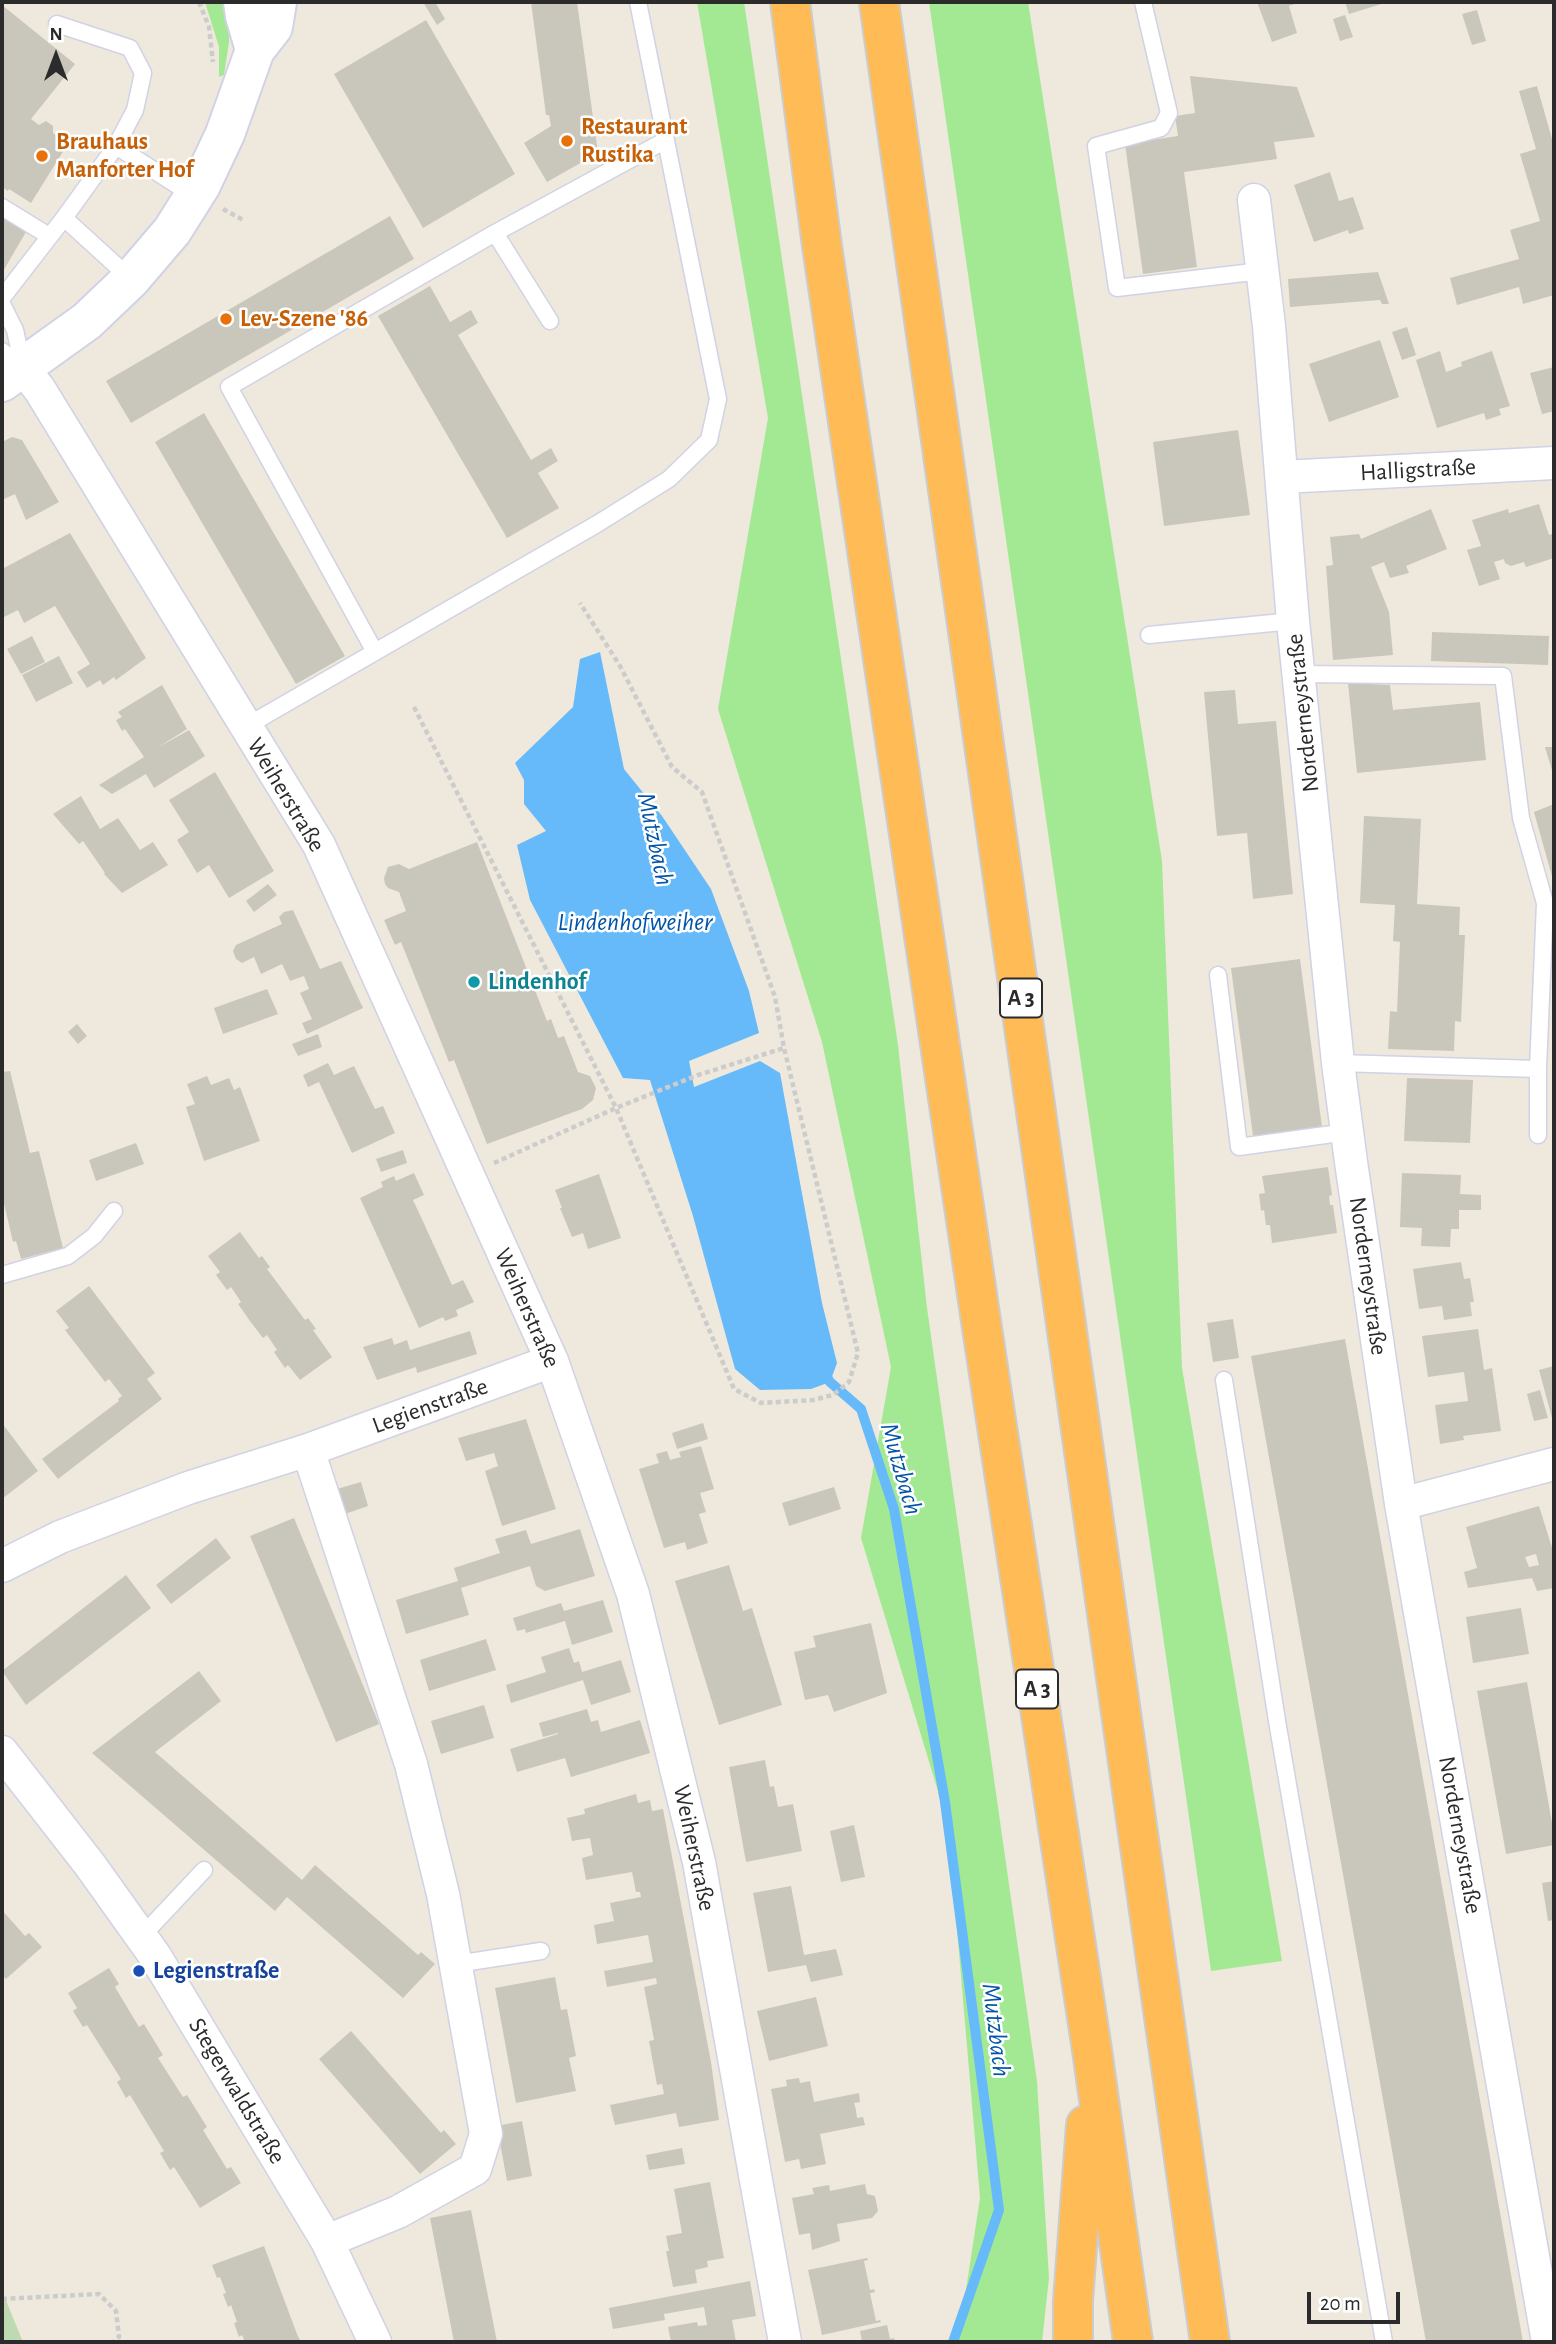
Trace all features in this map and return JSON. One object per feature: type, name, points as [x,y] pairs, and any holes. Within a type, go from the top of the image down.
[{"type":"highway","name":"A 3","points":[[790,2],[826,273],[1092,2050],[1133,2342]]},
{"type":"highway","name":"A 3","points":[[879,2],[1210,2342]]},
{"type":"highway","points":[[1073,2342],[1074,2287],[1092,2050]]},
{"type":"street","points":[[243,2],[255,50]]},
{"type":"street","points":[[9,367],[87,321],[131,279],[172,231],[225,134],[255,50],[273,27],[277,2]]},
{"type":"street","points":[[255,50],[294,23],[305,2]]},
{"type":"street","name":"Norderneystraße","points":[[1254,200],[1269,326],[1293,621],[1347,1132],[1401,1504],[1548,2342]]},
{"type":"street","name":"Weiherstraße","points":[[9,367],[40,390],[319,845],[552,1361],[634,1594],[699,1862],[785,2342]]},
{"type":"street","name":"Halligstraße","points":[[1282,477],[1554,463]]},
{"type":"street","name":"Legienstraße","points":[[2,1566],[60,1537],[188,1488],[308,1450],[552,1361]]},
{"type":"street","points":[[308,1450],[411,1764],[443,1894],[486,2134],[475,2169],[398,2212],[327,2241]]},
{"type":"street","points":[[1401,1504],[1554,1464]]},
{"type":"street","name":"Stegerwaldstraße","points":[[2,1752],[90,1865],[155,1956],[327,2241],[375,2342]]},
{"type":"lane","points":[[245,727],[320,681],[597,524],[669,479],[709,440],[718,399],[638,2]]},
{"type":"lane","points":[[1143,2],[1169,113],[1161,128],[1096,146],[1117,288],[1261,271]]},
{"type":"lane","points":[[2,298],[116,146],[135,110],[143,73],[130,48],[57,23]]},
{"type":"lane","points":[[375,652],[229,387],[495,233],[666,140]]},
{"type":"lane","points":[[116,146],[194,195]]},
{"type":"lane","points":[[2,207],[49,236]]},
{"type":"lane","points":[[64,218],[131,279]]},
{"type":"lane","points":[[495,233],[551,321]]},
{"type":"lane","points":[[2,304],[15,330],[9,367]]},
{"type":"lane","points":[[1149,635],[1293,621]]},
{"type":"lane","points":[[1300,674],[1503,676],[1521,818],[1545,903],[1543,1062],[1538,1135]]},
{"type":"lane","points":[[1218,975],[1238,1147],[1347,1132]]},
{"type":"lane","points":[[1338,1063],[1543,1062]]},
{"type":"lane","points":[[2,1275],[68,1256],[94,1236],[114,1212]]},
{"type":"lane","points":[[1224,1380],[1277,1721],[1384,2342]]},
{"type":"lane","points":[[141,1937],[204,1870]]},
{"type":"lane","points":[[456,1964],[541,1951]]},
{"type":"path","points":[[233,214],[245,221]]},
{"type":"path","points":[[414,707],[616,1108],[734,1389],[761,1403],[813,1400],[833,1395],[849,1382],[858,1353],[784,1048],[775,997],[702,792],[672,767],[620,666],[580,603]]},
{"type":"path","points":[[468,1175],[616,1108],[698,1075],[784,1048]]},
{"type":"path","points":[[2,2299],[99,2294],[116,2311],[118,2337],[113,2342]]},
{"type":"green space","points":[[205,2],[230,2],[229,42],[224,75],[219,77],[219,47]]},
{"type":"green space","points":[[697,2],[744,2],[898,1045],[927,1308],[1037,2081],[1049,2278],[1042,2342],[958,2342],[980,2198],[948,1824],[861,1538],[891,1367],[822,1042],[718,709],[768,418]]},
{"type":"green space","points":[[929,2],[1028,2],[1162,861],[1182,1368],[1282,1961],[1211,1971]]},
{"type":"green space","points":[[2,2291],[23,2342],[2,2342]]},
{"type":"water","name":"Lindenhofweiher","points":[[600,652],[624,769],[662,816],[711,889],[749,991],[759,1033],[689,1061],[694,1087],[760,1061],[780,1073],[822,1303],[837,1363],[830,1382],[811,1389],[760,1390],[735,1369],[693,1216],[650,1080],[623,1078],[530,900],[517,845],[546,831],[524,804],[524,780],[515,763],[573,707],[580,659]]},
{"type":"building","points":[[423,2],[435,2],[445,19],[437,25]]},
{"type":"building","points":[[531,2],[577,2],[598,153],[547,182],[524,143],[551,126],[549,115],[546,115]]},
{"type":"building","points":[[1257,2],[1301,2],[1289,6],[1297,33],[1272,42]]},
{"type":"building","points":[[1345,2],[1388,2],[1349,14]]},
{"type":"building","points":[[2,5],[75,64],[31,119],[39,125],[46,121],[53,126],[53,133],[69,142],[31,203],[2,187]]},
{"type":"building","points":[[1477,10],[1486,41],[1472,45],[1462,14]]},
{"type":"building","points":[[1345,15],[1353,37],[1340,41],[1333,19]]},
{"type":"building","points":[[426,20],[515,174],[423,228],[334,74]]},
{"type":"building","points":[[1190,76],[1297,87],[1315,137],[1274,142],[1277,159],[1184,172],[1197,267],[1143,274],[1125,144],[1178,136],[1175,116],[1195,113]]},
{"type":"building","points":[[1537,86],[1554,146],[1554,295],[1523,304],[1519,287],[1457,305],[1450,278],[1519,259],[1510,230],[1540,221],[1520,154],[1536,149],[1519,91]]},
{"type":"building","points":[[1330,172],[1339,201],[1353,197],[1364,229],[1349,234],[1348,230],[1314,242],[1294,185]]},
{"type":"building","points":[[390,216],[414,259],[131,423],[106,381]]},
{"type":"building","points":[[2,217],[26,232],[2,273]]},
{"type":"building","points":[[1378,272],[1389,304],[1382,304],[1380,300],[1290,307],[1288,279]]},
{"type":"building","points":[[430,286],[450,322],[471,310],[478,323],[458,335],[531,460],[551,448],[558,461],[538,473],[559,508],[507,538],[378,316]]},
{"type":"building","points":[[1407,327],[1416,355],[1402,360],[1392,332]]},
{"type":"building","points":[[1380,340],[1399,397],[1329,422],[1309,364]]},
{"type":"building","points":[[1440,351],[1446,372],[1462,366],[1461,362],[1492,351],[1510,406],[1499,409],[1501,415],[1486,420],[1484,413],[1437,428],[1416,360]]},
{"type":"building","points":[[1554,367],[1554,411],[1542,414],[1530,373]]},
{"type":"building","points":[[204,413],[345,656],[296,684],[155,442]]},
{"type":"building","points":[[1238,430],[1250,515],[1164,526],[1153,442]]},
{"type":"building","points":[[12,437],[22,440],[59,502],[26,520],[15,494],[2,500],[2,442]]},
{"type":"building","points":[[1539,504],[1549,535],[1554,533],[1554,558],[1526,567],[1524,562],[1511,566],[1505,563],[1504,559],[1494,562],[1500,579],[1479,586],[1467,550],[1481,546],[1472,520],[1508,509],[1509,513]]},
{"type":"building","points":[[1431,509],[1447,549],[1406,566],[1409,573],[1390,578],[1384,562],[1371,567],[1389,612],[1393,655],[1333,660],[1326,566],[1333,565],[1330,537],[1359,534],[1361,539]]},
{"type":"building","points":[[70,533],[146,658],[116,680],[114,677],[103,685],[100,680],[87,688],[77,672],[90,664],[55,606],[24,623],[18,610],[2,618],[2,569]]},
{"type":"building","points":[[1432,632],[1549,636],[1548,665],[1431,661]]},
{"type":"building","points":[[32,636],[45,662],[21,674],[7,649]]},
{"type":"building","points":[[59,656],[73,683],[36,702],[22,675]]},
{"type":"building","points":[[1348,683],[1390,685],[1393,710],[1480,702],[1486,760],[1357,773]]},
{"type":"building","points":[[162,685],[187,729],[157,748],[189,730],[205,756],[154,788],[146,774],[112,794],[99,785],[144,757],[125,729],[122,731],[116,720],[122,717],[118,712]]},
{"type":"building","points":[[1235,690],[1238,724],[1276,721],[1293,894],[1253,899],[1247,833],[1217,836],[1204,692]]},
{"type":"building","points":[[1545,747],[1554,747],[1554,777]]},
{"type":"building","points":[[215,772],[274,871],[229,898],[209,865],[197,873],[177,840],[189,832],[169,800]]},
{"type":"building","points":[[81,796],[100,829],[118,818],[140,850],[153,842],[168,865],[122,893],[104,874],[83,841],[79,844],[53,814]]},
{"type":"building","points":[[1554,804],[1554,880],[1553,880],[1534,812]]},
{"type":"building","points":[[1364,816],[1421,819],[1417,904],[1460,907],[1459,935],[1465,935],[1461,1022],[1455,1021],[1454,1051],[1388,1049],[1390,1011],[1397,1012],[1400,942],[1393,941],[1395,905],[1360,903]]},
{"type":"building","name":"Lindenhof","points":[[477,842],[547,1021],[551,1019],[558,1038],[564,1036],[578,1072],[590,1076],[596,1088],[593,1100],[582,1109],[487,1144],[454,1060],[449,1062],[401,942],[395,945],[384,920],[406,911],[399,892],[385,884],[388,867],[399,864],[409,869]]},
{"type":"building","points":[[268,884],[277,895],[254,912],[246,901]]},
{"type":"building","points":[[293,910],[320,969],[341,961],[363,1008],[307,1034],[302,1023],[312,1019],[300,993],[309,989],[304,976],[290,981],[282,964],[261,974],[254,957],[242,963],[236,959],[233,951],[236,945],[282,924],[279,917],[284,912]]},
{"type":"building","points":[[1300,959],[1322,1127],[1253,1136],[1231,968]]},
{"type":"building","points":[[267,989],[278,1014],[223,1034],[214,1008]]},
{"type":"building","points":[[77,1024],[87,1036],[78,1044],[68,1032]]},
{"type":"building","points":[[318,1034],[322,1047],[298,1056],[292,1044]]},
{"type":"building","points":[[328,1063],[334,1075],[354,1066],[375,1109],[383,1106],[395,1133],[352,1153],[319,1082],[308,1087],[303,1075]]},
{"type":"building","points":[[10,1071],[30,1153],[39,1151],[63,1248],[21,1259],[16,1241],[13,1242],[2,1195],[2,1072]]},
{"type":"building","points":[[207,1076],[211,1085],[229,1078],[234,1090],[240,1087],[260,1141],[204,1161],[186,1107],[195,1104],[187,1084]]},
{"type":"building","points":[[1407,1078],[1473,1080],[1470,1143],[1404,1141]]},
{"type":"building","points":[[136,1143],[144,1164],[96,1181],[89,1160]]},
{"type":"building","points":[[403,1150],[407,1163],[381,1172],[376,1159]]},
{"type":"building","points":[[1328,1167],[1332,1195],[1329,1196],[1330,1205],[1333,1205],[1337,1233],[1272,1243],[1270,1225],[1266,1225],[1264,1210],[1261,1211],[1259,1194],[1265,1193],[1262,1176]]},
{"type":"building","points":[[414,1173],[424,1195],[413,1200],[452,1285],[463,1280],[474,1302],[456,1310],[458,1316],[445,1321],[443,1317],[419,1328],[360,1198],[383,1187],[381,1182],[394,1176],[396,1181]]},
{"type":"building","points":[[1402,1173],[1461,1175],[1460,1194],[1481,1195],[1481,1210],[1459,1210],[1459,1229],[1451,1229],[1450,1247],[1421,1246],[1422,1228],[1400,1227]]},
{"type":"building","points":[[599,1174],[621,1238],[588,1249],[583,1233],[572,1237],[555,1190]]},
{"type":"building","points":[[240,1232],[259,1258],[262,1256],[270,1267],[267,1269],[305,1320],[308,1318],[332,1357],[300,1380],[288,1365],[285,1368],[267,1335],[263,1338],[250,1321],[238,1304],[241,1302],[231,1287],[227,1290],[216,1275],[220,1272],[208,1256]]},
{"type":"building","points":[[1461,1262],[1464,1279],[1470,1278],[1474,1302],[1470,1302],[1472,1316],[1444,1320],[1442,1306],[1419,1309],[1413,1269]]},
{"type":"building","points":[[89,1286],[155,1373],[147,1379],[162,1399],[58,1479],[42,1459],[122,1396],[109,1379],[105,1382],[65,1330],[69,1328],[56,1311]]},
{"type":"building","points":[[1233,1319],[1239,1358],[1213,1362],[1207,1323]]},
{"type":"building","points":[[1478,1329],[1484,1370],[1492,1368],[1501,1431],[1463,1436],[1464,1440],[1440,1444],[1435,1405],[1468,1401],[1464,1372],[1428,1377],[1422,1336]]},
{"type":"building","points":[[470,1331],[477,1354],[417,1373],[416,1367],[377,1380],[363,1347],[392,1338],[394,1345],[407,1340],[410,1350]]},
{"type":"building","points":[[1345,1339],[1523,2342],[1426,2342],[1251,1356]]},
{"type":"building","points":[[1554,1366],[1554,1417],[1552,1418],[1539,1370]]},
{"type":"building","points":[[1540,1390],[1548,1418],[1534,1421],[1527,1394]]},
{"type":"building","points":[[526,1419],[556,1509],[502,1526],[485,1471],[498,1466],[494,1453],[466,1461],[458,1438]]},
{"type":"building","points":[[2,1423],[38,1471],[2,1499]]},
{"type":"building","points":[[703,1423],[708,1439],[677,1449],[672,1433]]},
{"type":"building","points":[[701,1446],[714,1489],[700,1493],[706,1512],[699,1514],[708,1543],[687,1550],[685,1542],[664,1548],[639,1469],[659,1463],[656,1454],[667,1451],[670,1460],[681,1457],[679,1452]]},
{"type":"building","points":[[361,1482],[368,1506],[345,1514],[337,1489]]},
{"type":"building","points":[[834,1487],[841,1509],[789,1526],[782,1503]]},
{"type":"building","points":[[1539,1506],[1554,1554],[1554,1588],[1537,1591],[1532,1578],[1468,1588],[1464,1572],[1477,1568],[1466,1527]],"holes":[[[1536,1554],[1539,1565],[1529,1567],[1525,1557]]]},
{"type":"building","points":[[294,1518],[379,1724],[336,1742],[250,1536]]},
{"type":"building","points":[[580,1529],[595,1576],[545,1591],[536,1586],[530,1566],[461,1588],[469,1615],[406,1634],[396,1600],[458,1581],[454,1568],[500,1553],[495,1539],[526,1530],[531,1544]]},
{"type":"building","points":[[216,1538],[231,1558],[171,1604],[156,1585]]},
{"type":"building","points":[[729,1565],[743,1611],[752,1608],[782,1705],[719,1725],[675,1581]]},
{"type":"building","points":[[126,1575],[151,1608],[26,1705],[2,1671]]},
{"type":"building","points":[[603,1600],[613,1632],[572,1645],[565,1621],[526,1633],[525,1629],[517,1631],[513,1618],[561,1603],[564,1611]]},
{"type":"building","points":[[1521,1608],[1529,1654],[1473,1663],[1466,1617]]},
{"type":"building","points":[[871,1623],[887,1693],[834,1712],[828,1695],[805,1700],[794,1652],[816,1647],[813,1636]]},
{"type":"building","points":[[486,1639],[496,1670],[429,1691],[420,1660]]},
{"type":"building","points":[[569,1648],[574,1663],[579,1661],[582,1672],[621,1660],[631,1692],[591,1705],[583,1680],[511,1703],[506,1685],[546,1672],[541,1657]]},
{"type":"building","points":[[199,1671],[221,1701],[155,1752],[302,1880],[315,1865],[418,1955],[421,1952],[435,1964],[403,1998],[287,1897],[275,1911],[92,1753]]},
{"type":"building","points":[[1527,1682],[1554,1845],[1506,1854],[1477,1691]]},
{"type":"building","points":[[484,1705],[494,1738],[441,1754],[431,1721]]},
{"type":"building","points":[[587,1709],[591,1722],[598,1720],[601,1732],[640,1720],[650,1753],[571,1777],[565,1758],[517,1772],[510,1749],[558,1734],[543,1737],[539,1723]]},
{"type":"building","points":[[765,1760],[770,1787],[774,1786],[778,1807],[793,1804],[802,1851],[746,1862],[729,1767]]},
{"type":"building","points":[[636,1794],[638,1803],[650,1800],[652,1811],[663,1809],[711,2062],[719,2120],[679,2127],[676,2113],[615,2125],[610,2105],[664,2094],[662,2084],[657,2085],[649,2041],[654,2040],[644,1987],[657,1984],[656,1978],[607,1987],[604,1971],[653,1962],[648,1935],[597,1944],[594,1925],[614,1921],[610,1903],[641,1897],[640,1892],[636,1892],[632,1872],[586,1880],[582,1858],[593,1855],[590,1838],[572,1841],[567,1818],[585,1814],[584,1809]]},
{"type":"building","points":[[854,1825],[865,1877],[841,1882],[830,1831]]},
{"type":"building","points":[[1554,1881],[1554,1920],[1548,1921],[1542,1883]]},
{"type":"building","points":[[791,1886],[804,1955],[836,1949],[843,1975],[811,1982],[806,1965],[768,1972],[753,1893]]},
{"type":"building","points":[[2,1910],[25,1936],[29,1933],[42,1947],[6,1979],[2,1975]]},
{"type":"building","points":[[109,1968],[119,1984],[115,1987],[139,2027],[144,2024],[163,2055],[158,2058],[183,2097],[187,2095],[207,2127],[203,2130],[227,2169],[231,2167],[241,2183],[200,2208],[174,2167],[170,2170],[160,2153],[164,2151],[130,2095],[126,2098],[117,2082],[121,2079],[87,2025],[83,2027],[73,2011],[77,2008],[68,1993]]},
{"type":"building","points":[[555,1977],[561,2010],[567,2009],[576,2056],[569,2058],[576,2091],[516,2103],[495,1988]]},
{"type":"building","points":[[816,1997],[828,2046],[769,2061],[757,2011]]},
{"type":"building","points":[[351,2031],[441,2133],[444,2130],[456,2144],[420,2174],[319,2059]]},
{"type":"building","points":[[799,2078],[800,2083],[810,2081],[814,2102],[859,2093],[860,2102],[854,2103],[857,2118],[863,2117],[865,2125],[820,2134],[826,2164],[801,2169],[799,2159],[785,2162],[771,2089],[787,2086],[786,2080]]},
{"type":"building","points":[[522,2121],[532,2176],[507,2181],[497,2126]]},
{"type":"building","points":[[682,2148],[685,2164],[649,2170],[646,2155]]},
{"type":"building","points":[[710,2182],[724,2258],[707,2261],[708,2267],[695,2270],[697,2283],[673,2287],[666,2236],[682,2233],[674,2189]]},
{"type":"building","points":[[865,2184],[867,2194],[875,2196],[878,2211],[872,2218],[837,2224],[840,2241],[812,2250],[810,2233],[799,2235],[792,2198],[814,2194],[812,2188],[829,2185],[830,2191]]},
{"type":"building","points":[[471,2210],[497,2342],[454,2342],[430,2218]]},
{"type":"building","points":[[264,2246],[301,2342],[245,2342],[242,2335],[239,2337],[231,2305],[228,2307],[220,2277],[217,2278],[212,2265]]},
{"type":"building","points":[[867,2258],[868,2260],[864,2261],[870,2290],[874,2289],[875,2292],[870,2293],[876,2321],[881,2322],[822,2335],[808,2270]]},
{"type":"building","points":[[750,2281],[756,2316],[732,2320],[736,2342],[671,2342],[668,2327],[697,2322],[698,2326],[707,2325],[704,2307],[664,2314],[665,2320],[613,2329],[609,2308]]},
{"type":"building","points":[[887,2325],[890,2339],[894,2338],[895,2342],[862,2342],[860,2331]]},
{"type":"waterway","name":"Mutzbach","points":[[824,1372],[830,1382],[861,1409],[894,1509],[945,1802],[999,2210],[953,2342]]},
{"type":"place","name":"Restaurant Rustika","points":[[567,141]]},
{"type":"place","name":"Brauhaus Manforter Hof","points":[[42,156]]},
{"type":"place","name":"Lev-Szene '86","points":[[226,319]]},
{"type":"place","name":"Lindenhof","points":[[474,982]]},
{"type":"place","name":"Legienstraße","points":[[139,1971]]}]
